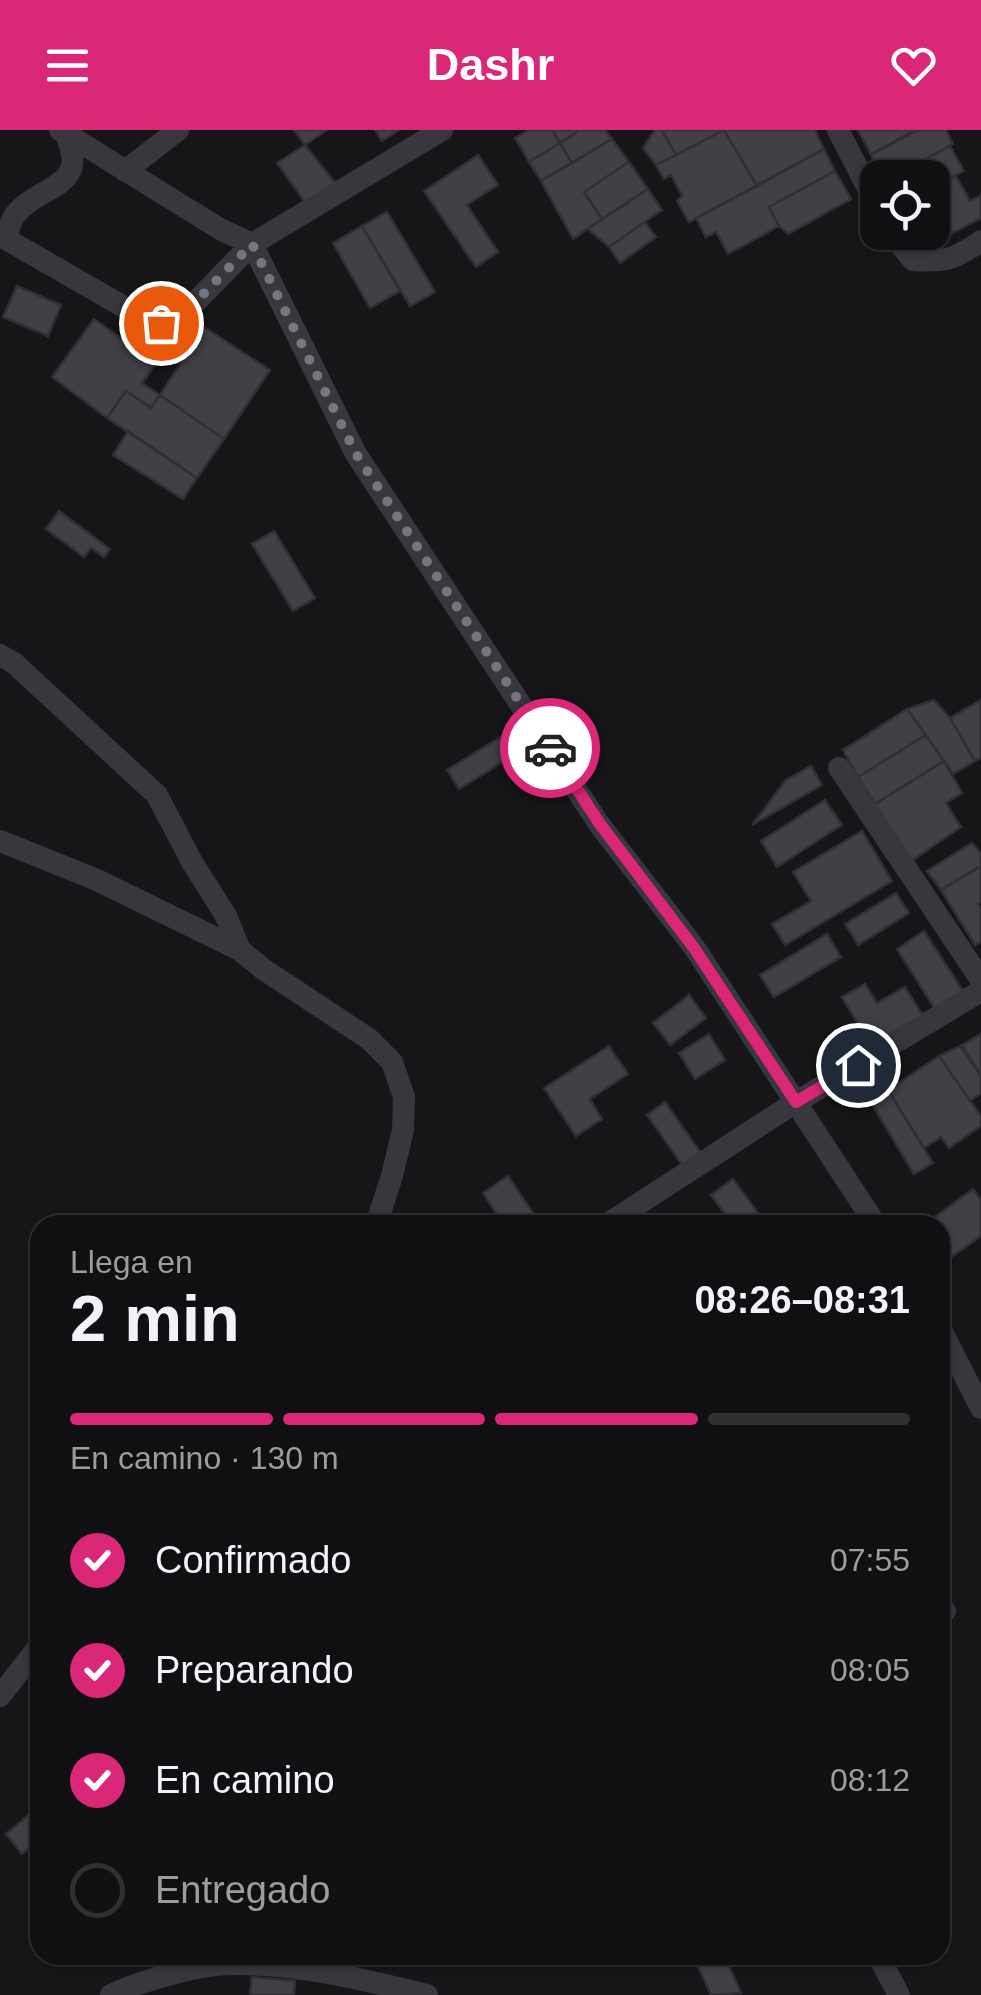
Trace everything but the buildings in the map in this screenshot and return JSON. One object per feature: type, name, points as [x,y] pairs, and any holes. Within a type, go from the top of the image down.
[{"type":"street","points":[[125,172],[178,130]]},
{"type":"street","points":[[62,132],[73,151],[68,177],[14,216],[6,239],[138,315],[161,323],[180,318],[252,244],[442,130]]},
{"type":"street","points":[[838,130],[860,173]]},
{"type":"street","points":[[62,132],[252,244],[356,454],[600,824],[694,948],[869,1215]]},
{"type":"street","points":[[905,250],[913,260],[943,262],[981,242]]},
{"type":"street","points":[[0,655],[14,663],[157,795],[226,916],[240,950]]},
{"type":"street","points":[[839,768],[981,980]]},
{"type":"street","points":[[0,841],[98,880],[240,950],[370,1039],[392,1062],[404,1097],[402,1130],[379,1215]]},
{"type":"street","points":[[630,1215],[796,1102],[981,991]]},
{"type":"street","points":[[950,1348],[981,1408]]},
{"type":"street","points":[[0,1696],[30,1658]]},
{"type":"street","points":[[111,1995],[140,1982],[230,1965]]},
{"type":"street","points":[[246,1965],[342,1974],[427,1995]]},
{"type":"street","points":[[883,1965],[899,1995]]},
{"type":"way so far","points":[[161,323],[180,318],[252,244],[356,454],[550,748]]},
{"type":"route","points":[[550,748],[600,824],[694,948],[796,1102],[858,1065]]}]
